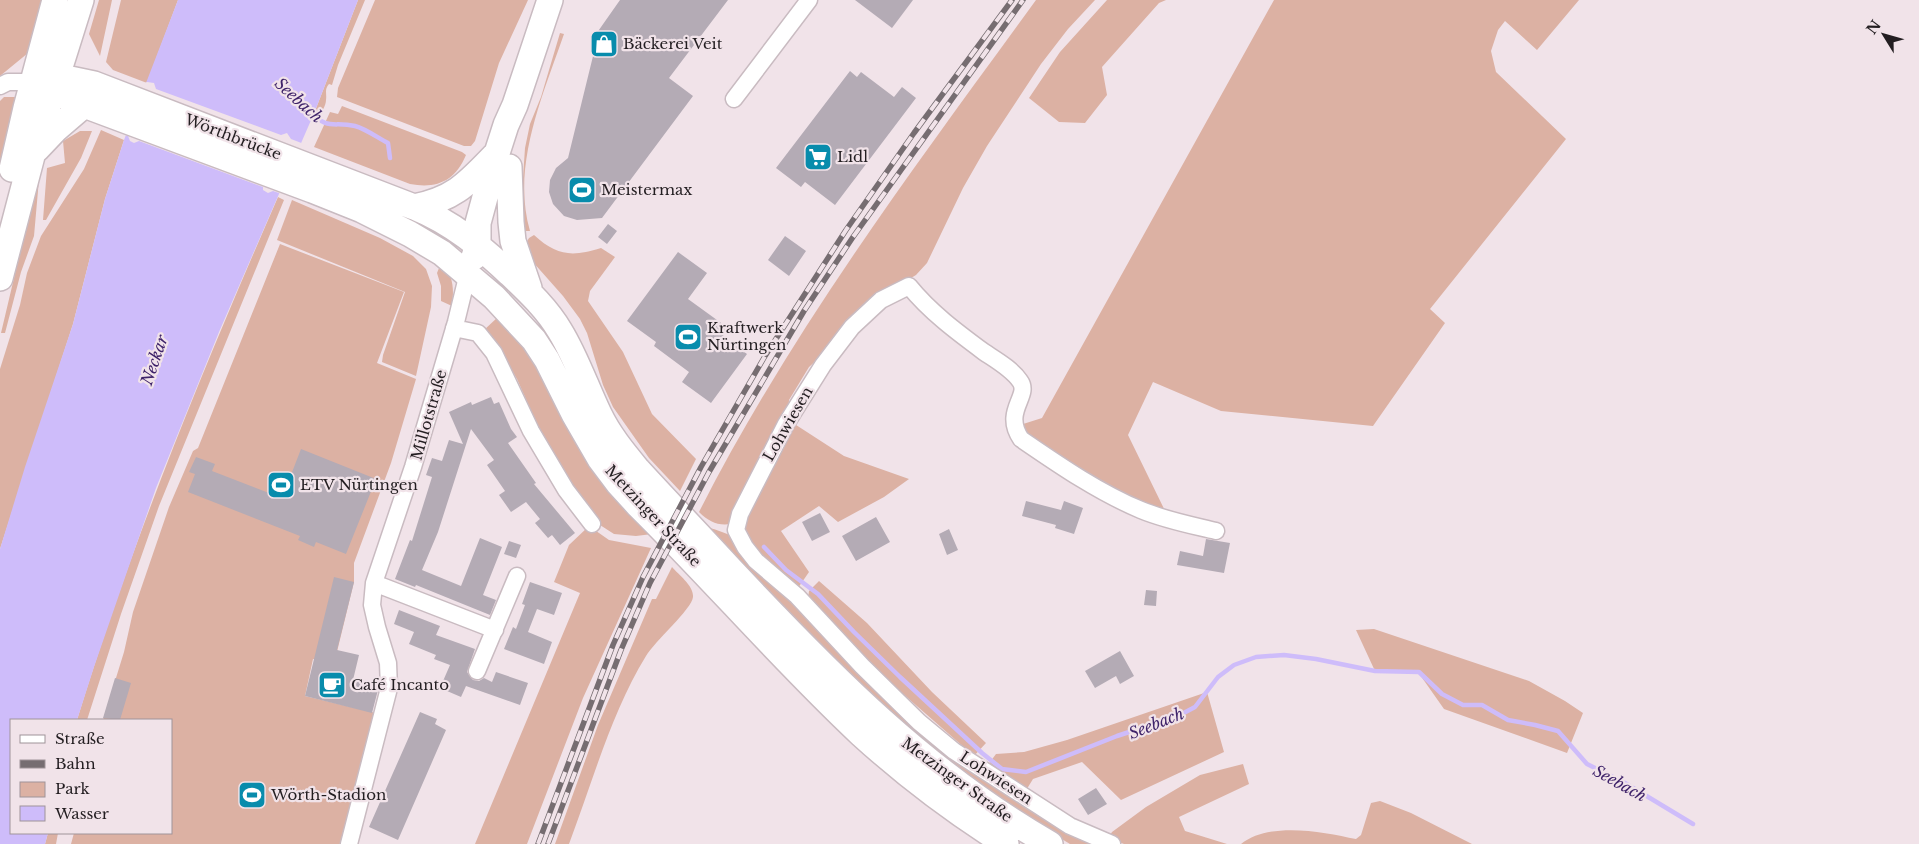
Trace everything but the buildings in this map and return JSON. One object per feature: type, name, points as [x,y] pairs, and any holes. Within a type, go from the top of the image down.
[{"type":"main road","points":[[1,272],[32,156],[47,83],[54,0]]},
{"type":"main road","points":[[1,272],[7,193],[47,83],[82,0]]},
{"type":"main road","points":[[32,156],[89,94],[83,68],[74,44],[82,0]]},
{"type":"main road","points":[[532,294],[514,248],[503,160],[506,125],[515,105],[550,0]]},
{"type":"main road","name":"Wörthbrücke","points":[[47,83],[89,94],[312,190],[367,201]]},
{"type":"main road","points":[[414,207],[441,200],[461,189],[503,160]]},
{"type":"main road","points":[[503,160],[478,223],[484,239],[532,294]]},
{"type":"main road","points":[[367,201],[414,207],[433,214],[484,239]]},
{"type":"main road","name":"Metzinger Straße","points":[[367,201],[410,234],[442,253],[468,273],[494,297],[534,340],[547,360],[574,414],[600,459],[618,483],[799,673],[862,734],[940,799],[1006,844]]},
{"type":"main road","points":[[468,273],[484,239]]},
{"type":"main road","name":"Metzinger Straße","points":[[532,294],[547,311],[561,332],[599,415],[621,450],[765,606],[850,692],[921,756],[1000,813],[1050,844]]},
{"type":"street","points":[[734,99],[809,0]]},
{"type":"street","points":[[0,86],[8,82],[47,83]]},
{"type":"street","name":"Millotstraße","points":[[349,844],[389,688],[388,663],[376,627],[372,605],[374,583],[413,467],[454,328],[468,273]]},
{"type":"street","name":"Lohwiesen","points":[[1112,844],[1070,826],[954,751],[919,722],[862,666],[797,596],[756,561],[745,548],[736,530],[740,514],[786,424],[823,365],[852,327],[881,300],[908,286],[922,302],[1020,381],[1023,389],[1013,418],[1014,427],[1021,439],[1091,485],[1121,501],[1170,519],[1216,531]]},
{"type":"street","points":[[454,328],[478,333],[494,353],[531,431],[566,490],[592,524]]},
{"type":"street","points":[[477,671],[517,576]]},
{"type":"street","points":[[374,583],[495,630]]},
{"type":"green space","points":[[0,0],[44,0],[28,53],[0,76]]},
{"type":"green space","points":[[99,0],[112,0],[100,56],[89,34]]},
{"type":"green space","points":[[121,0],[178,0],[147,83],[113,70],[106,62]]},
{"type":"green space","points":[[358,0],[365,0],[338,65],[332,85],[329,84],[327,88],[326,102],[319,117],[315,111]]},
{"type":"green space","points":[[375,0],[528,0],[499,63],[475,141],[471,146],[464,146],[337,97],[338,88]]},
{"type":"green space","points":[[1036,0],[1095,0],[1068,29],[1041,64],[987,146],[963,188],[927,263],[916,275],[901,284],[809,367],[789,400],[788,414],[731,524],[718,524],[710,521],[699,512],[735,444],[774,378],[857,249]]},
{"type":"green space","points":[[1107,0],[1166,0],[1159,3],[1102,67],[1107,95],[1085,123],[1059,122],[1029,98],[1060,52]]},
{"type":"green space","points":[[1274,0],[1579,0],[1537,50],[1505,21],[1498,30],[1491,51],[1496,72],[1566,139],[1430,309],[1445,323],[1373,426],[1221,411],[1153,382],[1128,435],[1169,519],[1142,510],[1014,427],[1042,418]]},
{"type":"green space","points":[[560,33],[564,34],[539,106],[527,156],[524,181],[525,206],[530,231],[523,231],[521,207],[525,148],[530,124],[541,97]]},
{"type":"green space","points":[[4,97],[15,97],[0,166],[0,101]]},
{"type":"green space","points":[[342,106],[466,155],[462,164],[451,177],[437,184],[420,185],[410,184],[314,147],[330,112],[338,114]]},
{"type":"green space","points":[[101,130],[124,140],[105,199],[73,324],[0,549],[0,369],[20,305],[27,273],[41,236],[84,169]]},
{"type":"green space","points":[[80,131],[92,131],[81,158],[46,220],[43,220],[47,168],[65,163],[63,141]]},
{"type":"green space","points":[[40,168],[34,236],[21,272],[5,333],[1,333]]},
{"type":"green space","points":[[278,197],[284,200],[159,506],[121,614],[87,719],[77,719],[98,653],[145,521],[223,326]]},
{"type":"green space","points":[[292,200],[380,238],[413,256],[426,269],[432,286],[431,307],[416,376],[382,362],[405,292],[277,240]]},
{"type":"green space","points":[[534,235],[550,247],[565,253],[582,253],[601,248],[615,257],[590,291],[588,301],[623,352],[652,414],[696,459],[680,491],[649,458],[613,407],[603,385],[587,333],[580,319],[563,296],[532,261],[526,243]]},
{"type":"green space","name":"ETV Nürtingen","points":[[280,244],[404,292],[377,363],[416,379],[391,463],[354,563],[354,582],[334,664],[313,659],[305,696],[376,713],[343,844],[71,844],[74,834],[172,834],[172,719],[103,719],[124,652],[133,612],[169,507],[193,451],[198,448]]},
{"type":"green space","points":[[441,263],[451,278],[452,306],[441,301],[441,286],[437,273]]},
{"type":"green space","points":[[498,317],[525,346],[652,534],[636,536],[614,534],[600,525],[582,505],[565,471],[540,431],[517,379],[499,349],[484,330]]},
{"type":"green space","points":[[793,423],[844,456],[909,479],[884,497],[838,522],[819,506],[781,531],[809,572],[798,588],[757,555],[742,527]]},
{"type":"green space","points":[[704,525],[731,536],[882,690],[1099,844],[1070,844],[984,792],[858,687]]},
{"type":"green space","points":[[589,526],[609,540],[651,548],[583,698],[527,844],[475,844],[580,593],[554,582],[569,545]]},
{"type":"green space","points":[[672,567],[691,589],[693,597],[691,602],[650,650],[634,677],[603,748],[569,844],[555,844],[598,725],[652,599],[656,599]]},
{"type":"green space","points":[[819,581],[867,623],[932,692],[986,743],[974,756],[870,665],[808,598],[809,591]]},
{"type":"green space","points":[[1374,629],[1529,681],[1565,701],[1583,713],[1567,753],[1444,709],[1418,672],[1375,671],[1356,630]]},
{"type":"green space","points":[[1207,692],[1224,752],[1121,800],[1082,762],[1033,779],[1025,792],[987,766],[996,754],[1024,752],[1067,740]]},
{"type":"green space","points":[[1243,764],[1249,784],[1179,817],[1185,831],[1227,844],[1124,844],[1108,838],[1112,832],[1146,807],[1200,775]]},
{"type":"green space","points":[[1380,801],[1411,813],[1472,844],[1241,844],[1253,837],[1281,830],[1313,831],[1356,839],[1361,835],[1371,803]]},
{"type":"green space","points":[[48,834],[58,834],[56,844],[45,844]]},
{"type":"water","name":"Neckar","points":[[178,0],[358,0],[315,111],[219,332],[156,488],[77,719],[10,719],[10,834],[48,834],[45,844],[0,844],[0,549],[25,467],[73,324],[105,199],[124,140]]},
{"type":"pier","points":[[147,82],[154,83],[156,89],[281,135],[287,133],[291,139],[304,144],[282,194],[273,191],[268,193],[263,190],[263,187],[139,141],[134,143],[130,141],[128,136],[124,135],[143,84]]},
{"type":"waterway","name":"Seebach","points":[[310,112],[316,118],[327,123],[355,126],[368,131],[388,143],[390,158]]},
{"type":"waterway","name":"Seebach","points":[[764,547],[786,570],[818,594],[900,677],[982,753],[1002,769],[1026,772],[1117,736],[1178,716],[1195,707],[1218,677],[1234,665],[1256,657],[1284,655],[1316,659],[1375,671],[1419,672],[1442,694],[1463,705],[1482,705],[1508,720],[1558,731],[1587,764],[1625,783],[1693,824]]},
{"type":"railway","points":[[538,844],[613,645],[643,577],[701,467],[765,356],[846,230],[914,133],[1012,0]]},
{"type":"railway","points":[[548,844],[621,650],[650,583],[709,472],[804,311],[853,237],[1023,0]]},
{"type":"place","name":"Bäckerei Veit","points":[[604,44]]},
{"type":"place","name":"Lidl","points":[[818,157]]},
{"type":"place","name":"Meistermax","points":[[582,190]]},
{"type":"place","name":"Kraftwerk Nürtingen","points":[[688,337]]},
{"type":"place","name":"ETV Nürtingen","points":[[281,485]]},
{"type":"place","name":"Café Incanto","points":[[332,685]]},
{"type":"place","name":"Wörth-Stadion","points":[[252,795]]}]
